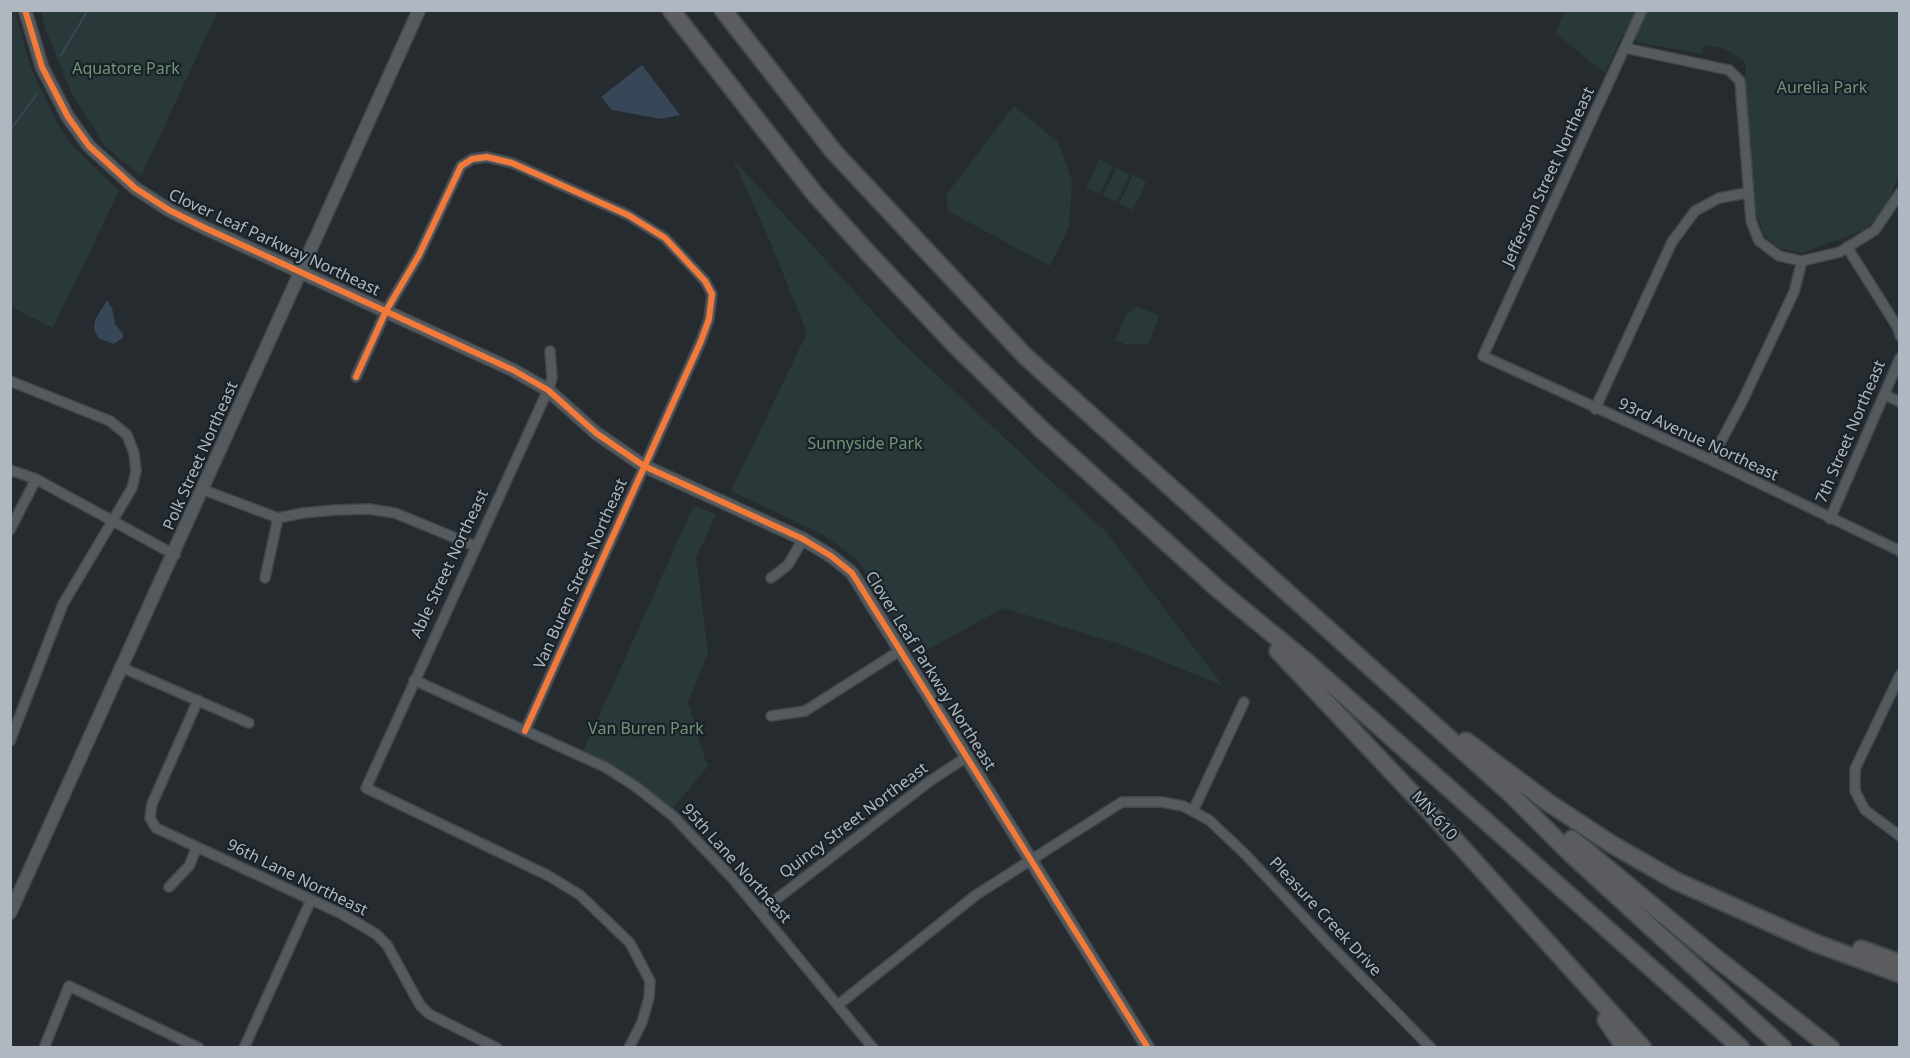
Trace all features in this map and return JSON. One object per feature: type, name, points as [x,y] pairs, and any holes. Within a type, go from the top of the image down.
[{"type":"highway","points":[[671,10],[701,52],[814,193],[876,262],[1040,428],[1219,590],[1308,663],[1741,1047]]},
{"type":"highway","points":[[723,10],[834,152],[1025,356],[1513,796],[1570,853],[1783,1047]]},
{"type":"highway","name":"MN-610","points":[[1219,590],[1428,810],[1571,971],[1643,1047]]},
{"type":"highway","points":[[1374,671],[1549,803],[1613,845],[1676,880],[1815,943],[1899,974]]},
{"type":"highway","points":[[1513,796],[1569,837],[1711,954],[1831,1047]]},
{"type":"highway","points":[[1760,918],[1899,963]]},
{"type":"highway","points":[[1571,971],[1625,1047]]},
{"type":"street","name":"Clover Leaf Parkway Northeast","points":[[26,10],[42,67],[68,117],[89,146],[115,172],[169,210],[513,370],[548,390],[596,433],[644,466],[802,539],[831,555],[855,576],[1148,1047]]},
{"type":"street","name":"Polk Street Northeast","points":[[10,913],[15,891],[123,668],[419,10]]},
{"type":"street","name":"Jefferson Street Northeast","points":[[1483,356],[1642,10]]},
{"type":"street","points":[[1625,48],[1729,70],[1740,81],[1751,221],[1759,241],[1779,256],[1802,261],[1847,248],[1875,230],[1899,193]]},
{"type":"street","name":"Van Buren Street Northeast","points":[[386,311],[419,255],[461,166],[472,159],[487,157],[512,164],[628,215],[665,238],[705,281],[712,294],[709,320],[703,335],[525,731]]},
{"type":"street","points":[[1595,409],[1672,242],[1695,212],[1719,198],[1747,193]]},
{"type":"street","points":[[1847,248],[1898,328],[1899,336]]},
{"type":"street","points":[[1711,460],[1794,292],[1802,261]]},
{"type":"street","points":[[356,378],[386,311]]},
{"type":"street","name":"Able Street Northeast","points":[[524,865],[366,788],[548,390],[552,378],[550,351]]},
{"type":"street","name":"93rd Avenue Northeast","points":[[1483,356],[1711,460],[1899,551]]},
{"type":"street","name":"7th Street Northeast","points":[[1830,519],[1899,358]]},
{"type":"street","points":[[10,381],[110,421],[127,435],[134,453],[136,471],[132,488],[63,604],[10,741]]},
{"type":"street","points":[[1885,395],[1899,402]]},
{"type":"street","points":[[10,470],[36,479],[174,555]]},
{"type":"street","points":[[10,530],[36,479]]},
{"type":"street","points":[[204,490],[278,518],[314,512],[378,510],[395,513],[475,546]]},
{"type":"street","points":[[265,578],[278,518]]},
{"type":"street","points":[[771,578],[788,565],[802,539]]},
{"type":"street","points":[[771,716],[805,711],[901,650]]},
{"type":"street","points":[[123,668],[249,723]]},
{"type":"street","points":[[1899,675],[1855,769],[1855,791],[1865,810],[1899,836]]},
{"type":"street","name":"95th Lane Northeast","points":[[414,680],[605,767],[635,786],[673,816],[760,911],[873,1047]]},
{"type":"street","name":"96th Lane Northeast","points":[[198,700],[152,804],[150,818],[156,828],[311,900],[376,934],[387,945],[420,1005],[429,1014],[497,1047]]},
{"type":"street","points":[[1193,811],[1244,702]]},
{"type":"street","name":"Quincy Street Northeast","points":[[760,911],[930,781],[968,756]]},
{"type":"street","name":"Pleasure Creek Drive","points":[[838,1005],[976,895],[1033,861],[1122,802],[1162,802],[1183,806],[1209,820],[1246,855],[1341,957],[1431,1047]]},
{"type":"street","points":[[169,887],[189,866],[197,847]]},
{"type":"street","points":[[524,865],[532,879]]},
{"type":"street","points":[[524,865],[549,876],[580,895],[630,943],[650,981],[649,998],[644,1014],[629,1047]]},
{"type":"street","points":[[244,1047],[311,900]]},
{"type":"street","points":[[44,1047],[69,986],[199,1047]]},
{"type":"green space","points":[[10,11],[15,11],[31,68],[56,121],[70,143],[119,191],[53,328],[11,307]]},
{"type":"green space","name":"Aquatore Park","points":[[41,11],[218,11],[141,176],[105,146],[72,94],[46,31]]},
{"type":"green space","name":"Aurelia Park","points":[[1565,11],[1899,11],[1900,171],[1888,202],[1877,218],[1862,231],[1801,253],[1779,248],[1764,235],[1757,216],[1744,84],[1746,67],[1743,60],[1725,49],[1704,45],[1702,54],[1641,43],[1623,34],[1605,73],[1555,33]]},
{"type":"green space","points":[[1014,106],[1058,142],[1072,180],[1069,227],[1050,266],[948,211],[946,195]]},
{"type":"green space","name":"Sunnyside Park","points":[[732,158],[899,340],[1108,534],[1223,686],[1126,646],[1003,608],[920,654],[857,560],[822,534],[731,491],[807,333],[767,234]]},
{"type":"green space","points":[[1099,159],[1113,166],[1100,194],[1086,188]]},
{"type":"green space","points":[[1116,168],[1130,174],[1117,202],[1103,196]]},
{"type":"green space","points":[[1133,175],[1146,182],[1133,210],[1119,204]]},
{"type":"green space","points":[[1138,306],[1159,316],[1148,344],[1125,344],[1115,340],[1127,314]]},
{"type":"green space","name":"Van Buren Park","points":[[694,505],[716,514],[696,558],[708,654],[688,702],[705,760],[709,765],[672,809],[623,773],[583,752]]},
{"type":"water","points":[[642,65],[680,115],[661,119],[612,110],[601,97]]},
{"type":"water","points":[[107,300],[112,308],[115,324],[123,334],[123,338],[114,344],[98,338],[94,328],[95,320]]},
{"type":"waterway","points":[[61,55],[88,10]]},
{"type":"waterway","points":[[10,130],[37,94]]},
{"type":"cycle path","points":[[25,10],[42,67],[68,117],[89,146],[135,188],[169,210],[205,228],[513,370],[548,390],[596,433],[644,466],[803,539],[831,556],[852,573],[1148,1048]]},
{"type":"cycle path","points":[[356,377],[386,311],[419,255],[461,166],[472,159],[487,157],[512,163],[628,215],[665,238],[705,281],[712,294],[709,319],[701,341],[525,731]]}]
